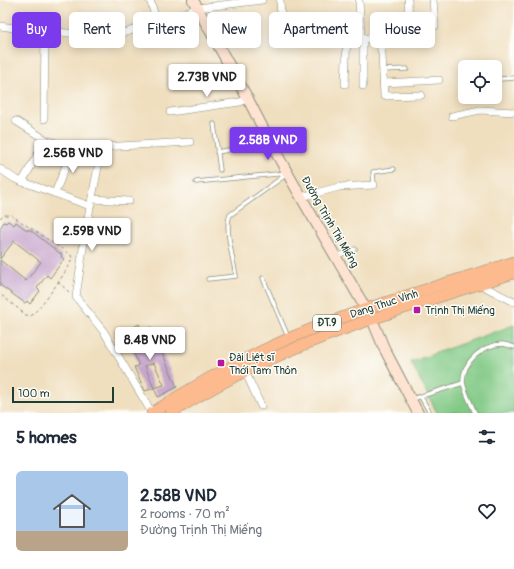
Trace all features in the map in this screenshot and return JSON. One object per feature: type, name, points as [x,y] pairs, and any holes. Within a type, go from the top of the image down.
[{"type":"main road","name":"Đường Trịnh Thị Miếng","points":[[196,4],[270,142],[369,314],[384,348],[418,413]]},
{"type":"main road","name":"Dang Thuc Vinh","points":[[171,413],[198,396],[245,371],[369,314],[514,262]]},
{"type":"main road","name":"Dang Thuc Vinh","points":[[152,413],[217,373],[289,338],[514,273]]},
{"type":"street","points":[[150,0],[154,12]]},
{"type":"street","points":[[179,12],[196,4],[262,0]]},
{"type":"street","points":[[280,0],[281,12]]},
{"type":"street","points":[[359,0],[360,12]]},
{"type":"street","points":[[408,0],[408,12]]},
{"type":"street","points":[[433,0],[434,12]]},
{"type":"street","points":[[0,26],[12,28]]},
{"type":"street","points":[[61,33],[99,35],[133,30]]},
{"type":"street","points":[[363,86],[362,37],[370,39]]},
{"type":"street","points":[[44,120],[45,48]]},
{"type":"street","points":[[345,84],[346,48]]},
{"type":"street","points":[[381,48],[384,96],[421,95]]},
{"type":"street","points":[[384,83],[439,80]]},
{"type":"street","points":[[170,112],[240,102],[248,99]]},
{"type":"street","points":[[452,116],[480,110],[514,112]]},
{"type":"street","points":[[16,121],[46,140],[72,148],[55,194]]},
{"type":"street","points":[[22,182],[46,140]]},
{"type":"street","points":[[152,413],[104,332],[76,297],[91,202],[102,147],[190,142]]},
{"type":"street","points":[[0,169],[15,179],[55,194],[91,202],[129,201]]},
{"type":"street","points":[[301,197],[340,187],[374,185]]},
{"type":"street","points":[[479,284],[514,302]]},
{"type":"street","points":[[245,371],[261,406]]},
{"type":"lane","points":[[383,70],[407,69]]},
{"type":"lane","points":[[502,80],[514,78]]},
{"type":"lane","points":[[214,124],[220,170]]},
{"type":"lane","points":[[217,152],[270,142]]},
{"type":"lane","points":[[374,185],[373,172],[394,169]]},
{"type":"lane","points":[[196,182],[288,173]]},
{"type":"lane","points":[[208,279],[236,276],[228,230],[228,219],[230,215],[288,173]]},
{"type":"lane","points":[[336,256],[355,249]]},
{"type":"lane","points":[[263,278],[289,338]]},
{"type":"lane","points":[[475,413],[463,383],[464,373],[468,364],[476,354],[487,347],[502,344],[514,347]]},
{"type":"lane","points":[[411,400],[463,383]]},
{"type":"lane","points":[[421,397],[430,413]]},
{"type":"path","points":[[0,218],[3,215],[11,215],[71,255],[72,258],[71,264],[42,304],[31,316],[26,315],[0,294]]},
{"type":"path","points":[[57,282],[76,297]]},
{"type":"green space","points":[[514,325],[514,413],[437,413],[411,362]]},
{"type":"building","points":[[8,221],[14,225],[16,222],[28,231],[29,229],[62,255],[61,257],[64,259],[50,278],[47,275],[37,288],[40,291],[30,304],[27,301],[25,303],[0,285],[0,260],[26,281],[41,262],[14,241],[0,259],[0,228],[4,222],[6,223]]},
{"type":"building","points":[[139,324],[142,331],[151,327],[177,387],[158,397],[154,388],[145,391],[134,367],[139,366],[125,332]],"holes":[[[154,363],[164,385],[154,388],[145,366]]]},
{"type":"place","name":"Trịnh Thị Miếng","points":[[417,310]]},
{"type":"place","name":"Đài Liệt sĩ Thới Tam Thôn","points":[[221,363]]}]
